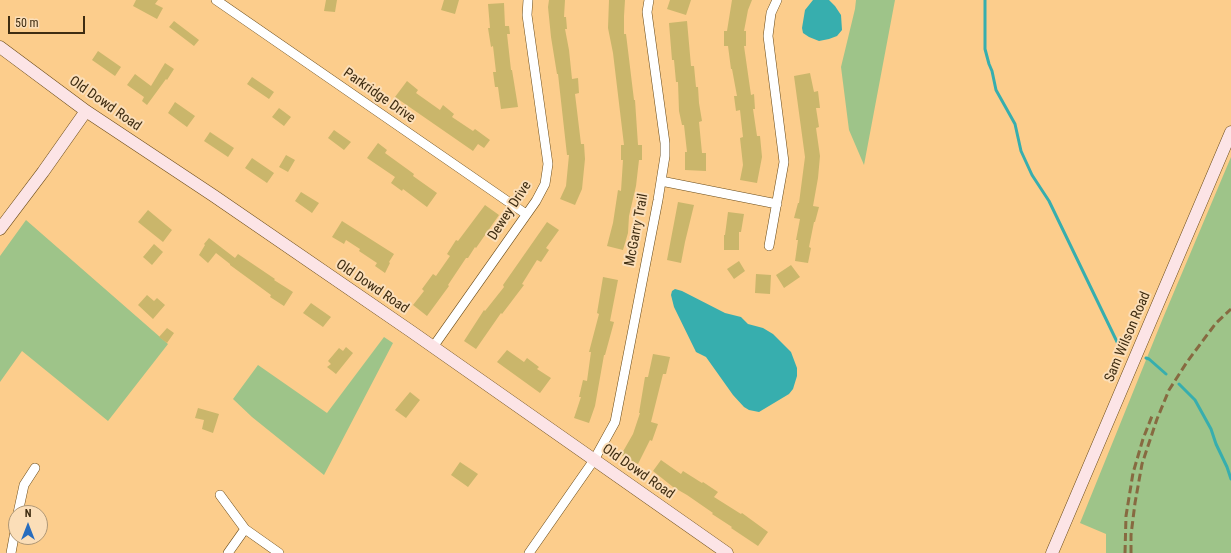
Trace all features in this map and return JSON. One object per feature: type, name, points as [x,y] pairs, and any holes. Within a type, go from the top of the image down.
[{"type":"street","name":"Parkridge Drive","points":[[216,0],[526,214]]},
{"type":"street","name":"Dewey Drive","points":[[433,347],[536,201],[544,184],[548,164],[527,15],[528,0]]},
{"type":"street","name":"McGarry Trail","points":[[529,553],[594,460],[615,422],[665,156],[665,143],[647,12],[649,0]]},
{"type":"street","points":[[769,246],[784,162],[768,36],[771,13],[777,0]]},
{"type":"street","name":"Old Dowd Road","points":[[0,47],[86,111],[214,196],[433,347],[727,553]]},
{"type":"street","points":[[0,229],[86,111]]},
{"type":"street","name":"Sam Wilson Road","points":[[1052,553],[1231,132]]},
{"type":"street","points":[[660,181],[776,204]]},
{"type":"street","points":[[20,505],[24,485],[35,468]]},
{"type":"street","points":[[220,495],[245,529],[279,553]]},
{"type":"street","points":[[228,553],[245,529]]},
{"type":"green space","points":[[856,0],[895,0],[864,165],[849,130],[841,67]]},
{"type":"green space","points":[[1231,157],[1231,553],[1106,553],[1106,534],[1080,523],[1163,318]]},
{"type":"green space","points":[[26,220],[168,344],[108,421],[22,351],[0,382],[0,256]]},
{"type":"green space","points":[[384,337],[393,343],[324,475],[252,417],[233,399],[258,365],[327,413]]},
{"type":"water","points":[[813,0],[829,0],[841,15],[842,30],[837,36],[819,41],[803,33],[802,28],[805,10]]},
{"type":"water","points":[[675,289],[682,291],[725,313],[741,317],[748,324],[763,328],[773,334],[791,352],[797,368],[797,376],[793,389],[789,394],[759,412],[749,410],[744,407],[733,395],[706,357],[696,352],[674,307],[671,295],[672,291]]},
{"type":"building","points":[[136,0],[158,0],[155,4],[163,8],[157,19],[133,6]]},
{"type":"building","points":[[326,0],[337,0],[335,12],[324,11]]},
{"type":"building","points":[[444,0],[459,0],[455,14],[441,10]]},
{"type":"building","points":[[549,0],[565,0],[564,17],[566,17],[567,29],[565,29],[572,79],[578,78],[579,93],[575,94],[581,144],[584,144],[585,159],[582,189],[575,205],[560,199],[566,186],[569,155],[567,155],[558,74],[551,37],[548,7]]},
{"type":"building","points":[[609,0],[625,0],[624,34],[626,34],[635,100],[638,145],[642,145],[642,160],[639,160],[636,186],[629,216],[628,233],[623,250],[607,246],[613,223],[618,190],[621,191],[623,160],[621,160],[621,145],[624,145],[613,53],[608,28]]},
{"type":"building","points":[[670,0],[691,0],[686,15],[667,9]]},
{"type":"building","points":[[732,0],[752,0],[748,10],[744,31],[746,31],[746,46],[744,46],[751,95],[754,94],[755,109],[753,109],[757,136],[760,136],[762,157],[757,183],[740,180],[743,165],[740,138],[743,137],[740,110],[736,111],[734,96],[737,96],[728,46],[724,46],[724,31],[727,31]]},
{"type":"building","points":[[504,3],[505,26],[509,26],[510,34],[507,34],[511,70],[518,107],[501,109],[498,87],[495,87],[493,72],[496,72],[493,46],[491,47],[488,28],[490,28],[488,4]]},
{"type":"building","points":[[174,21],[199,40],[194,46],[169,27]]},
{"type":"building","points":[[687,21],[691,66],[694,66],[696,87],[698,87],[702,121],[699,122],[702,153],[706,153],[706,171],[685,170],[685,152],[687,152],[684,125],[682,125],[679,111],[678,82],[676,82],[674,60],[672,60],[669,23]]},
{"type":"building","points":[[98,51],[121,67],[115,76],[92,60]]},
{"type":"building","points":[[165,63],[174,69],[147,105],[142,101],[144,97],[127,85],[135,74],[151,86]]},
{"type":"building","points":[[810,73],[814,92],[818,91],[820,108],[816,108],[819,127],[816,128],[820,156],[813,206],[819,207],[814,222],[809,247],[811,248],[808,263],[795,261],[798,240],[796,240],[800,219],[794,218],[799,203],[805,157],[794,76]]},
{"type":"building","points":[[252,77],[274,92],[269,99],[247,84]]},
{"type":"building","points":[[407,81],[418,90],[416,93],[440,110],[443,105],[454,114],[452,117],[473,131],[475,129],[490,140],[484,148],[478,144],[473,151],[395,97]]},
{"type":"building","points":[[175,102],[195,116],[187,127],[168,113]]},
{"type":"building","points":[[279,108],[291,117],[284,126],[272,117]]},
{"type":"building","points":[[334,130],[351,142],[344,150],[328,138]]},
{"type":"building","points":[[210,132],[234,148],[228,157],[204,141]]},
{"type":"building","points":[[378,143],[387,150],[385,153],[437,193],[427,207],[403,189],[402,191],[391,183],[395,177],[367,158]]},
{"type":"building","points":[[286,155],[295,160],[288,172],[279,167]]},
{"type":"building","points":[[252,158],[274,173],[267,183],[245,168]]},
{"type":"building","points":[[301,192],[319,203],[312,213],[295,201]]},
{"type":"building","points":[[678,202],[694,205],[681,263],[667,260]]},
{"type":"building","points":[[485,205],[499,215],[476,248],[475,247],[468,258],[466,258],[448,285],[449,286],[427,316],[413,305],[424,291],[422,289],[433,274],[436,276],[450,256],[447,254],[456,240],[458,241]]},
{"type":"building","points":[[148,210],[172,230],[163,242],[138,222]]},
{"type":"building","points":[[728,212],[744,214],[741,232],[739,232],[739,250],[724,250],[724,235]]},
{"type":"building","points":[[342,221],[394,254],[385,273],[375,266],[377,263],[359,251],[360,249],[346,240],[344,244],[332,237]]},
{"type":"building","points":[[547,222],[559,230],[546,248],[549,250],[541,262],[537,260],[522,284],[524,285],[502,314],[501,313],[476,349],[464,341],[484,310],[485,311],[504,287],[503,285]]},
{"type":"building","points":[[209,238],[235,258],[238,254],[293,292],[284,306],[270,297],[271,295],[216,253],[208,263],[199,255],[205,245],[204,244]]},
{"type":"building","points":[[154,244],[163,252],[152,265],[143,257]]},
{"type":"building","points":[[739,261],[745,271],[734,279],[727,269]]},
{"type":"building","points":[[791,265],[800,277],[784,288],[776,275]]},
{"type":"building","points":[[756,274],[771,275],[770,294],[755,293]]},
{"type":"building","points":[[603,277],[618,280],[610,321],[614,322],[604,355],[595,406],[589,423],[574,418],[581,397],[579,397],[583,380],[587,381],[591,352],[589,352],[599,314],[597,313]]},
{"type":"building","points":[[147,295],[154,301],[157,298],[165,305],[153,319],[138,305]]},
{"type":"building","points":[[311,303],[331,317],[323,327],[303,313]]},
{"type":"building","points":[[167,328],[174,333],[167,343],[159,337]]},
{"type":"building","points":[[346,347],[353,353],[336,374],[327,367],[331,364],[328,361],[339,348],[343,351]]},
{"type":"building","points":[[507,350],[524,362],[527,358],[539,367],[537,369],[551,378],[540,393],[497,362]]},
{"type":"building","points":[[653,354],[670,357],[666,374],[663,374],[651,422],[658,424],[652,441],[650,440],[638,464],[621,455],[633,434],[640,413],[645,377],[648,377]]},
{"type":"building","points":[[410,392],[420,400],[406,418],[395,410]]},
{"type":"building","points":[[198,408],[219,414],[213,433],[202,429],[204,420],[195,418]]},
{"type":"building","points":[[661,460],[681,474],[683,471],[718,492],[714,497],[741,514],[742,513],[768,532],[758,546],[731,528],[732,527],[712,514],[713,513],[673,487],[653,471]]},
{"type":"building","points":[[460,462],[478,474],[468,487],[451,475]]},
{"type":"waterway","points":[[985,0],[985,49],[996,90],[1015,124],[1021,151],[1032,175],[1049,201],[1120,348]]},
{"type":"waterway","points":[[1146,358],[1166,374]]},
{"type":"waterway","points":[[1179,384],[1195,400],[1211,429],[1231,479]]},
{"type":"railway","points":[[1131,553],[1131,535],[1142,464],[1157,419],[1169,390],[1187,362],[1216,323],[1231,309]]},
{"type":"railway","points":[[1125,553],[1126,516],[1133,473],[1143,439],[1152,416]]}]
